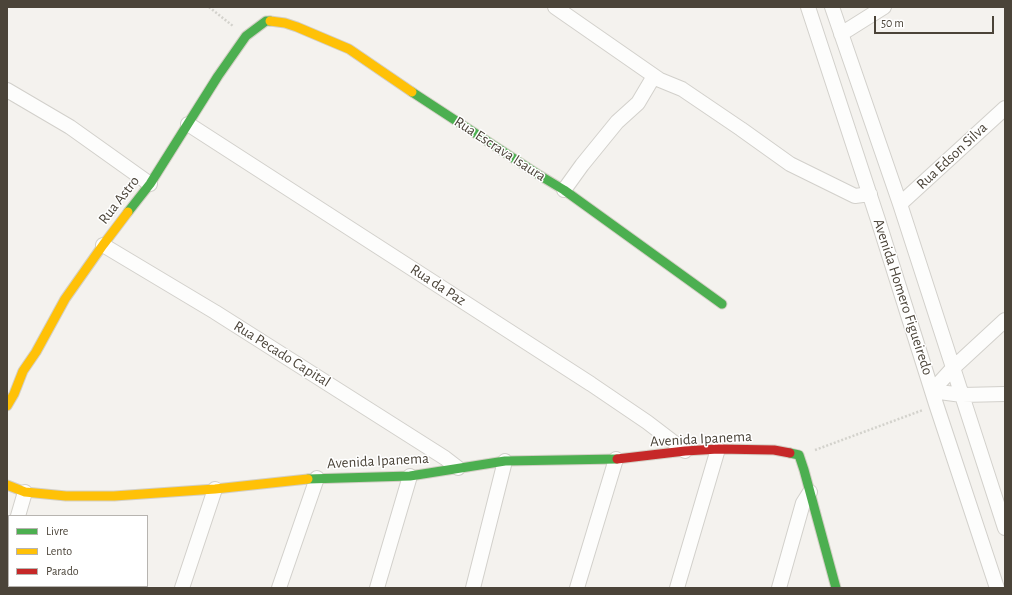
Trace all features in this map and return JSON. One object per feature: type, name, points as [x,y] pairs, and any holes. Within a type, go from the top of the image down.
[{"type":"street","points":[[555,7],[654,76],[682,89],[790,164],[856,196],[870,194]]},
{"type":"street","name":"Avenida Homero Figueiredo","points":[[808,7],[997,588]]},
{"type":"street","name":"Avenida Homero Figueiredo","points":[[832,7],[900,204],[1005,528]]},
{"type":"street","points":[[841,34],[884,7]]},
{"type":"street","name":"Rua Astro","points":[[7,406],[14,394],[23,371],[36,352],[65,299],[102,244],[150,184],[218,76],[246,36],[266,21]]},
{"type":"street","name":"Rua Escrava Isaura","points":[[266,21],[286,23],[297,26],[349,48],[412,92],[532,171],[564,190],[722,304]]},
{"type":"street","points":[[564,190],[617,122],[638,103],[654,76]]},
{"type":"street","points":[[7,90],[70,127],[150,184]]},
{"type":"street","name":"Rua Edson Silva","points":[[900,204],[1005,108]]},
{"type":"street","name":"Rua da Paz","points":[[188,124],[591,384],[647,422],[684,450]]},
{"type":"street","name":"Rua Pecado Capital","points":[[102,244],[215,312],[445,458],[458,468]]},
{"type":"street","points":[[934,398],[953,368],[1005,320]]},
{"type":"street","points":[[934,398],[962,395],[1005,394]]},
{"type":"street","points":[[678,588],[718,449]]},
{"type":"street","name":"Avenida Ipanema","points":[[7,485],[25,492],[66,496],[114,496],[215,489],[317,478],[410,476],[505,461],[616,459],[684,450],[718,449],[774,450],[799,455],[810,492]]},
{"type":"street","points":[[577,588],[616,459]]},
{"type":"street","points":[[473,588],[505,461]]},
{"type":"street","points":[[377,588],[410,476]]},
{"type":"street","points":[[279,588],[317,478]]},
{"type":"street","points":[[182,588],[215,489]]},
{"type":"street","points":[[18,515],[25,492]]},
{"type":"street","points":[[779,588],[803,503],[810,492]]},
{"type":"street","points":[[810,492],[836,588]]},
{"type":"path","points":[[209,7],[246,36]]},
{"type":"path","points":[[810,451],[934,398]]},
{"type":"traffic: fast","points":[[128,212],[150,184],[218,76],[246,36],[266,21],[270,21]]},
{"type":"traffic: fast","points":[[412,92],[564,190],[722,304]]},
{"type":"traffic: fast","points":[[790,453],[799,455],[836,588]]},
{"type":"traffic: fast","points":[[308,479],[410,476],[505,461],[617,459]]},
{"type":"traffic: slow","points":[[270,21],[285,23],[297,27],[349,49],[412,92]]},
{"type":"traffic: slow","points":[[7,406],[14,394],[23,371],[36,352],[65,299],[128,212]]},
{"type":"traffic: slow","points":[[7,485],[25,492],[66,496],[114,496],[215,489],[308,479]]},
{"type":"traffic: jam","points":[[617,459],[685,451],[718,449],[774,450],[790,453]]}]
